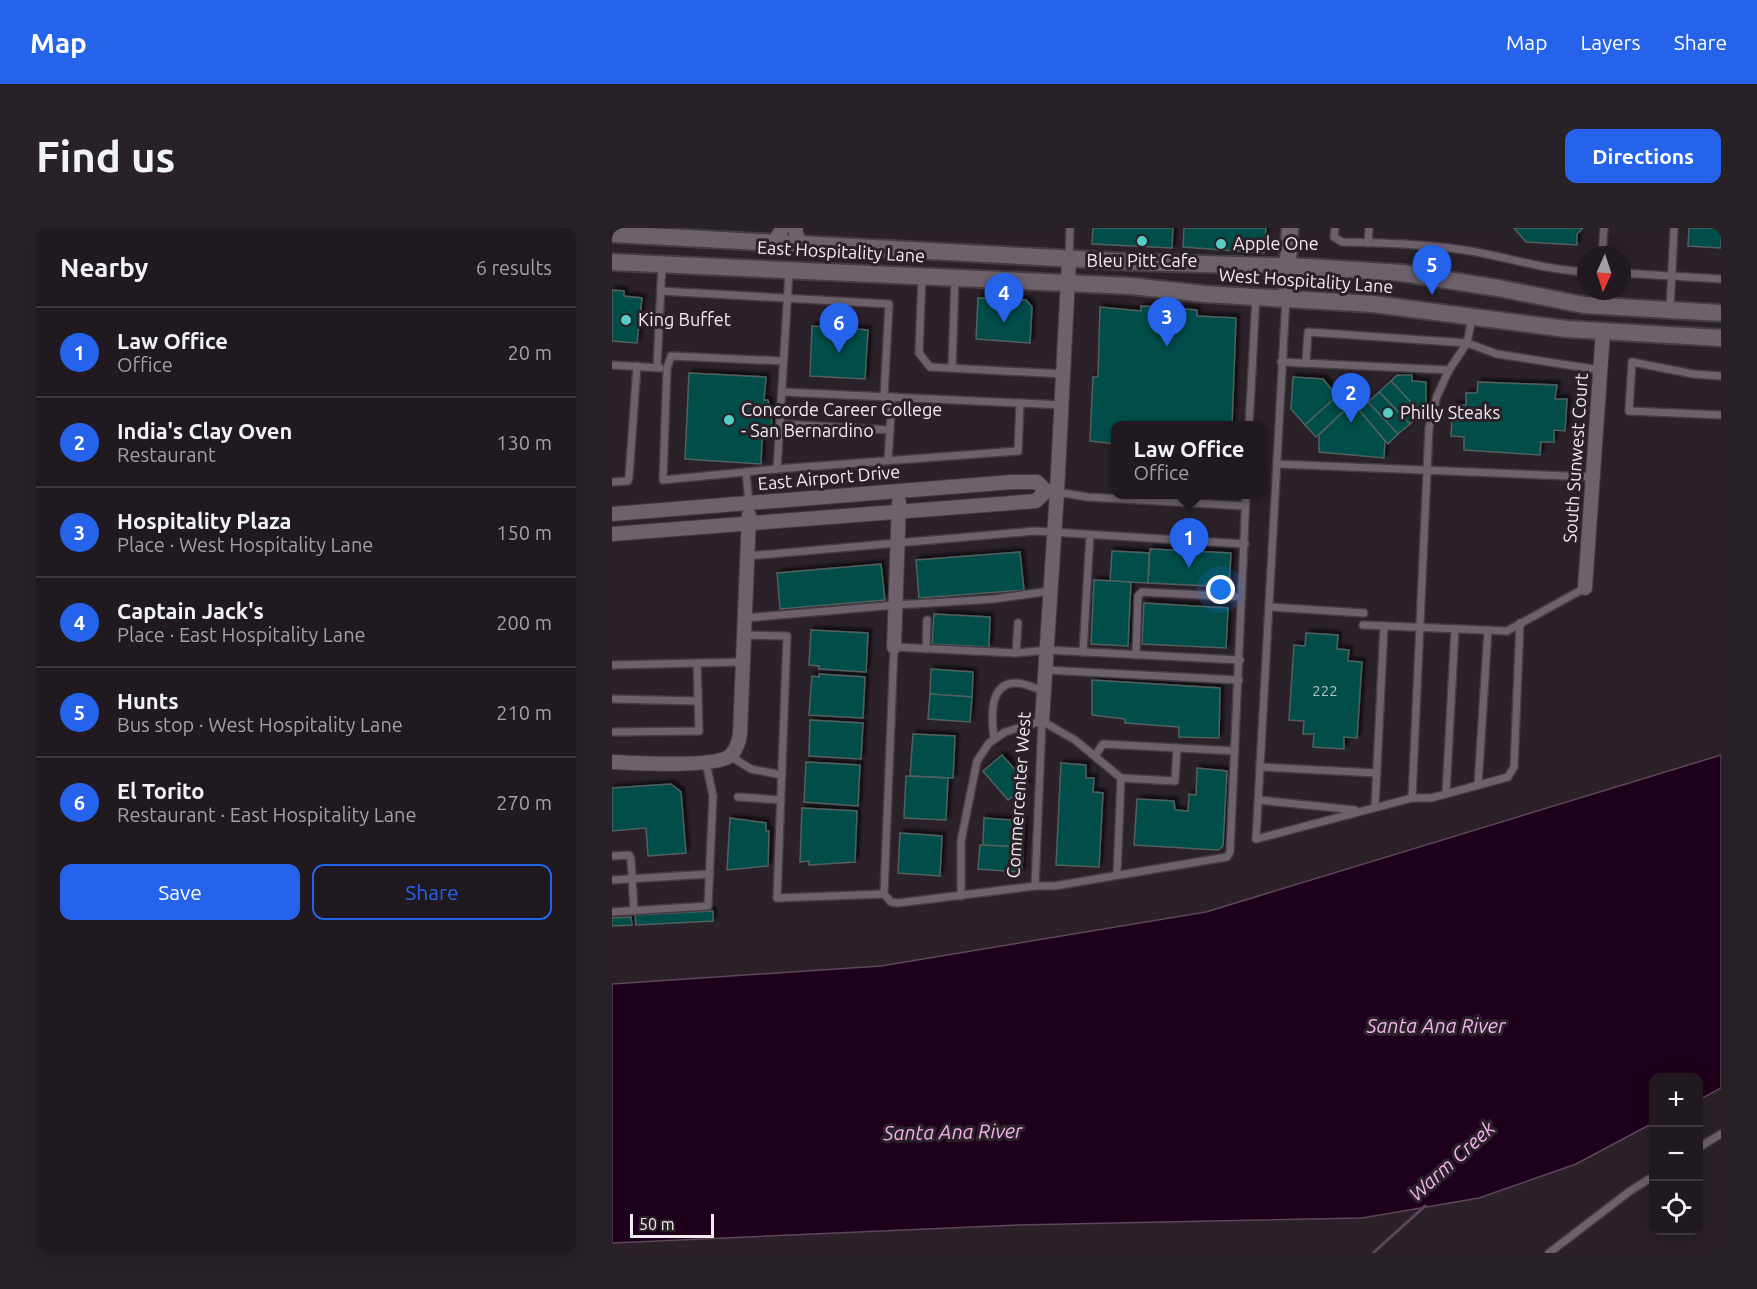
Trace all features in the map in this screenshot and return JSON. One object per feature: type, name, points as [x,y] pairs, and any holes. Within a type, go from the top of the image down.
[{"type":"main road","points":[[1286,298],[1290,228]]},
{"type":"main road","name":"East Hospitality Lane","points":[[612,234],[647,232],[804,246],[1069,259]]},
{"type":"main road","name":"West Hospitality Lane","points":[[1069,259],[1402,273],[1577,296]]},
{"type":"main road","name":"East Hospitality Lane","points":[[612,262],[1068,283]]},
{"type":"main road","name":"West Hospitality Lane","points":[[1068,283],[1373,304],[1567,329],[1721,338]]},
{"type":"main road","name":"West Hospitality Lane","points":[[1608,300],[1670,311],[1721,314]]},
{"type":"street","points":[[773,244],[783,228]]},
{"type":"street","points":[[795,228],[797,237],[804,246]]},
{"type":"street","name":"Commercenter West","points":[[1042,721],[1055,533],[1052,492],[1062,405],[1069,259]]},
{"type":"street","name":"South Sunwest Court","points":[[1585,588],[1603,331]]},
{"type":"street","name":"East Airport Drive","points":[[612,514],[1037,482],[1052,492]]},
{"type":"street","points":[[894,647],[900,491]]},
{"type":"street","points":[[612,534],[1036,501],[1052,492]]},
{"type":"street","points":[[612,762],[709,763],[730,756],[738,745],[749,503]]},
{"type":"lane","points":[[1069,259],[1070,228]]},
{"type":"lane","points":[[1335,228],[1335,237],[1342,242],[1475,252],[1530,265],[1577,272]]},
{"type":"lane","points":[[1368,243],[1369,228]]},
{"type":"lane","points":[[1603,246],[1604,228]]},
{"type":"lane","points":[[1670,311],[1674,228]]},
{"type":"lane","points":[[657,367],[662,264]]},
{"type":"lane","points":[[777,469],[789,269]]},
{"type":"lane","points":[[1631,274],[1721,279]]},
{"type":"lane","points":[[922,276],[919,353],[930,368],[1063,374]]},
{"type":"lane","points":[[952,368],[956,278]]},
{"type":"lane","points":[[661,291],[889,304],[890,430],[888,460]]},
{"type":"lane","points":[[1249,421],[1256,297]]},
{"type":"lane","points":[[1286,298],[1256,838],[1412,798],[1431,798],[1508,777],[1515,767],[1520,623]]},
{"type":"lane","points":[[1412,798],[1429,428],[1437,396],[1449,370],[1467,343],[1473,316]]},
{"type":"lane","points":[[1306,363],[1308,332],[1467,343],[1497,354],[1600,370]]},
{"type":"lane","points":[[783,361],[671,356],[668,368],[663,480],[1018,451],[1020,403]]},
{"type":"lane","points":[[1281,362],[1449,370]]},
{"type":"lane","points":[[1721,376],[1693,374],[1632,362],[1629,411],[1721,415]]},
{"type":"lane","points":[[612,365],[668,368]]},
{"type":"lane","points":[[612,482],[628,481],[629,477],[637,366]]},
{"type":"lane","points":[[782,392],[1062,405]]},
{"type":"lane","points":[[780,424],[890,430]]},
{"type":"lane","points":[[1277,464],[1593,477]]},
{"type":"lane","points":[[746,472],[749,503]]},
{"type":"lane","points":[[1052,492],[1111,498]]},
{"type":"lane","points":[[1122,499],[1245,506]]},
{"type":"lane","points":[[1035,886],[1054,886],[1227,857],[1230,852],[1246,499]]},
{"type":"lane","points":[[748,556],[1035,531],[1245,544]]},
{"type":"lane","points":[[1083,652],[1090,535]]},
{"type":"lane","points":[[1363,625],[1507,631],[1585,588]]},
{"type":"lane","points":[[745,618],[896,605],[994,600],[1051,591]]},
{"type":"lane","points":[[1136,655],[1138,596],[1142,592],[1242,597]]},
{"type":"lane","points":[[1270,607],[1364,613]]},
{"type":"lane","points":[[926,649],[927,620]]},
{"type":"lane","points":[[1016,653],[1018,623]]},
{"type":"lane","points":[[1375,807],[1384,626]]},
{"type":"lane","points":[[1446,794],[1455,628]]},
{"type":"lane","points":[[1478,785],[1488,630]]},
{"type":"lane","points":[[738,797],[781,800],[782,775],[787,636],[744,634]]},
{"type":"lane","points":[[884,894],[894,647],[1016,653],[1047,650],[1240,660]]},
{"type":"lane","points":[[612,665],[743,662]]},
{"type":"lane","points":[[612,732],[699,731],[697,663]]},
{"type":"lane","points":[[1046,670],[1239,680]]},
{"type":"lane","points":[[994,739],[991,714],[999,691],[1007,685],[1016,683],[1044,691]]},
{"type":"lane","points":[[612,699],[698,701]]},
{"type":"lane","points":[[961,896],[961,841],[977,761],[994,739],[1005,732],[1042,721],[1076,740],[1121,778],[1175,780],[1177,748]]},
{"type":"lane","name":"Commercenter West","points":[[781,800],[777,898],[884,894],[891,902],[898,903],[1035,886],[1042,721]]},
{"type":"lane","points":[[1095,756],[1102,744],[1235,751]]},
{"type":"lane","points":[[730,756],[750,769],[782,775]]},
{"type":"lane","points":[[612,912],[708,906],[713,796],[709,763]]},
{"type":"lane","points":[[1260,767],[1377,773]]},
{"type":"lane","points":[[1117,875],[1121,778]]},
{"type":"lane","points":[[1258,800],[1361,811]]},
{"type":"lane","points":[[612,856],[629,855],[633,879],[634,910]]},
{"type":"lane","points":[[612,880],[710,874]]},
{"type":"lane","points":[[1703,1145],[1721,1134]]},
{"type":"lane","points":[[1550,1253],[1649,1179]]},
{"type":"water","name":"Santa Ana River","points":[[1721,755],[1721,1088],[1703,1098],[1703,1073],[1649,1073],[1649,1125],[1576,1164],[1479,1198],[1362,1218],[1018,1225],[612,1243],[612,984],[881,966],[1206,912]]},
{"type":"building","points":[[1093,228],[1173,228],[1172,248],[1092,244]]},
{"type":"building","points":[[1184,228],[1266,228],[1264,253],[1183,247]]},
{"type":"building","points":[[1514,228],[1583,228],[1577,234],[1577,245],[1526,242]]},
{"type":"building","points":[[1689,228],[1721,228],[1721,248],[1688,246]]},
{"type":"building","name":"King Buffet","points":[[612,290],[624,291],[624,296],[642,298],[637,343],[612,341]]},
{"type":"building","points":[[978,298],[1026,300],[1032,307],[1030,343],[976,339]]},
{"type":"building","points":[[1141,306],[1197,310],[1197,316],[1236,318],[1232,421],[1111,421],[1111,443],[1090,441],[1093,377],[1098,377],[1100,307],[1141,311]]},
{"type":"building","points":[[812,326],[868,330],[865,379],[810,376]]},
{"type":"building","name":"Concorde Career College - San Bernardino","points":[[689,373],[766,377],[764,400],[768,400],[772,408],[771,433],[768,432],[768,438],[762,440],[761,464],[685,459]]},
{"type":"building","points":[[1397,375],[1412,375],[1412,381],[1426,382],[1426,409],[1421,413],[1391,381]]},
{"type":"building","points":[[1293,377],[1323,379],[1337,396],[1305,425],[1291,409]]},
{"type":"building","points":[[1391,381],[1421,413],[1410,424],[1379,392]]},
{"type":"building","points":[[1478,382],[1557,385],[1555,399],[1567,399],[1565,431],[1554,430],[1554,442],[1541,442],[1540,455],[1464,450],[1464,437],[1451,436],[1453,405],[1466,405],[1466,393],[1477,393]]},
{"type":"building","name":"Philly Steaks","points":[[1379,392],[1410,424],[1398,434],[1368,402]]},
{"type":"building","points":[[1337,396],[1347,408],[1316,437],[1305,425]]},
{"type":"building","points":[[1368,402],[1398,434],[1388,444],[1359,410]]},
{"type":"building","points":[[1347,408],[1359,410],[1385,441],[1384,458],[1319,452],[1319,435]]},
{"type":"building","points":[[1150,549],[1231,553],[1229,587],[1148,583]]},
{"type":"building","points":[[1112,551],[1149,553],[1148,583],[1110,581]]},
{"type":"building","points":[[1020,552],[1024,590],[919,598],[916,560]]},
{"type":"building","points":[[881,564],[885,600],[780,609],[777,573]]},
{"type":"building","points":[[1094,580],[1131,582],[1128,646],[1091,644]]},
{"type":"building","points":[[1144,603],[1228,608],[1226,648],[1142,644]]},
{"type":"building","points":[[934,614],[990,617],[989,647],[932,644]]},
{"type":"building","points":[[811,630],[868,633],[866,672],[819,669],[819,666],[809,665]]},
{"type":"building","points":[[1306,633],[1338,635],[1337,649],[1349,650],[1348,661],[1362,662],[1357,738],[1344,737],[1344,749],[1313,747],[1314,734],[1303,734],[1304,721],[1289,720],[1294,645],[1305,646]]},
{"type":"building","points":[[931,669],[973,672],[972,697],[930,694]]},
{"type":"building","points":[[819,674],[865,677],[863,718],[809,715],[812,676],[819,677]]},
{"type":"building","points":[[1092,680],[1220,688],[1219,738],[1179,737],[1179,727],[1125,723],[1125,719],[1092,715]]},
{"type":"building","points":[[930,694],[972,697],[970,722],[928,719]]},
{"type":"building","points":[[810,720],[863,723],[861,759],[809,756]]},
{"type":"building","points":[[913,734],[955,736],[953,778],[910,776]]},
{"type":"building","points":[[1002,755],[1028,784],[1008,800],[983,771]]},
{"type":"building","points":[[806,762],[860,765],[858,806],[804,802]]},
{"type":"building","points":[[1061,763],[1086,765],[1086,778],[1094,778],[1093,792],[1103,793],[1099,867],[1056,865]]},
{"type":"building","points":[[1197,768],[1227,771],[1223,846],[1218,850],[1134,845],[1137,799],[1174,801],[1175,810],[1188,811],[1189,794],[1196,795]]},
{"type":"building","points":[[906,776],[948,778],[946,820],[904,818]]},
{"type":"building","points":[[671,784],[681,792],[686,853],[648,856],[646,828],[612,831],[612,788]]},
{"type":"building","points":[[802,808],[857,811],[855,862],[809,865],[809,861],[800,862]]},
{"type":"building","points":[[730,818],[766,823],[766,831],[769,831],[768,866],[727,870]]},
{"type":"building","points":[[984,818],[1024,821],[1023,847],[983,845]]},
{"type":"building","points":[[900,833],[942,836],[940,876],[898,873]]},
{"type":"building","points":[[980,845],[1023,847],[1022,872],[978,869]]},
{"type":"building","points":[[713,911],[713,921],[636,925],[635,915]]},
{"type":"building","points":[[631,917],[632,925],[612,926],[612,918]]},
{"type":"waterway","name":"Warm Creek","points":[[1373,1253],[1425,1206]]},
{"type":"place","name":"Bleu Pitt Cafe","points":[[1142,241]]},
{"type":"place","name":"Apple One","points":[[1221,244]]},
{"type":"place","name":"Hunts","points":[[1432,295]]},
{"type":"place","name":"King Buffet","points":[[626,320]]},
{"type":"place","name":"Captain Jack's","points":[[1004,323]]},
{"type":"place","name":"Hospitality Plaza","points":[[1167,347]]},
{"type":"place","name":"El Torito","points":[[839,353]]},
{"type":"place","name":"Philly Steaks","points":[[1388,413]]},
{"type":"place","name":"Concorde Career College - San Bernardino","points":[[729,420]]},
{"type":"place","name":"India's Clay Oven","points":[[1351,423]]},
{"type":"place","name":"Law Office","points":[[1189,568]]}]
